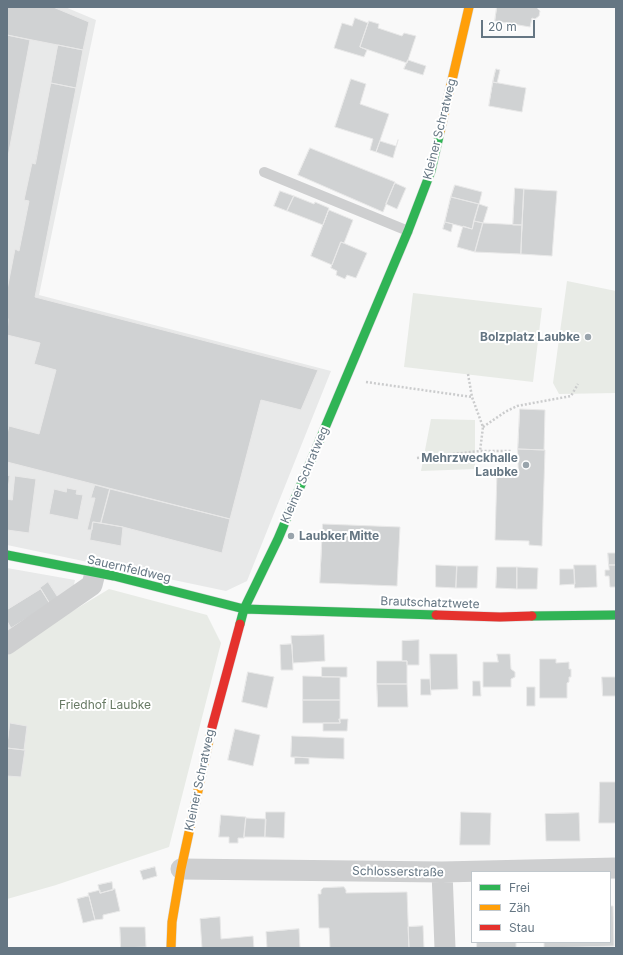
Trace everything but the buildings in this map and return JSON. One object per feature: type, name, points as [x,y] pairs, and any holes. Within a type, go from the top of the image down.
[{"type":"street","name":"Kleiner Schratweg","points":[[171,948],[172,922],[181,869],[214,715],[244,609],[278,539],[408,231],[431,170],[466,8]]},
{"type":"street","name":"Sauernfeldweg","points":[[7,555],[95,573],[244,609]]},
{"type":"street","points":[[7,644],[92,586],[95,573]]},
{"type":"street","name":"Brautschatztwete","points":[[244,609],[500,617],[616,615]]},
{"type":"street","name":"Schlosserstraße","points":[[486,871],[616,868]]},
{"type":"street","name":"Schlosserstraße","points":[[181,869],[471,871]]},
{"type":"street","points":[[442,872],[445,948]]},
{"type":"lane","points":[[264,172],[408,231]]},
{"type":"path","points":[[468,374],[472,397],[483,427],[480,451]]},
{"type":"path","points":[[345,379],[472,397]]},
{"type":"path","points":[[483,427],[505,412],[517,406],[571,396],[578,384]]},
{"type":"path","points":[[417,458],[480,451],[512,452]]},
{"type":"shaded area","points":[[7,7],[65,7],[96,20],[39,295],[331,371],[247,581],[226,591],[7,545]]},
{"type":"shaded area","points":[[7,568],[75,580],[72,594],[7,638]]},
{"type":"green space","name":"Bolzplatz Laubke","points":[[567,281],[616,291],[616,393],[559,394],[553,383]]},
{"type":"green space","points":[[413,293],[542,308],[533,382],[404,367]]},
{"type":"green space","points":[[431,419],[475,420],[475,469],[421,471]]},
{"type":"green space","name":"Friedhof Laubke","points":[[109,589],[207,615],[221,643],[169,847],[56,885],[7,899],[7,653],[23,641]]},
{"type":"traffic: fast","points":[[240,624],[244,609],[278,539],[408,231],[431,171],[440,132]]},
{"type":"traffic: fast","points":[[7,555],[114,576],[244,609],[436,615]]},
{"type":"traffic: fast","points":[[532,616],[616,615]]},
{"type":"traffic: slow","points":[[440,132],[469,7]]},
{"type":"traffic: slow","points":[[171,948],[172,922],[181,869],[211,731]]},
{"type":"traffic: jam","points":[[436,615],[500,617],[532,616]]},
{"type":"traffic: jam","points":[[211,731],[240,624]]},
{"type":"place","name":"Bolzplatz Laubke","points":[[588,337]]},
{"type":"place","name":"Mehrzweckhalle Laubke","points":[[526,465]]},
{"type":"place","name":"Laubker Mitte","points":[[291,536]]}]
